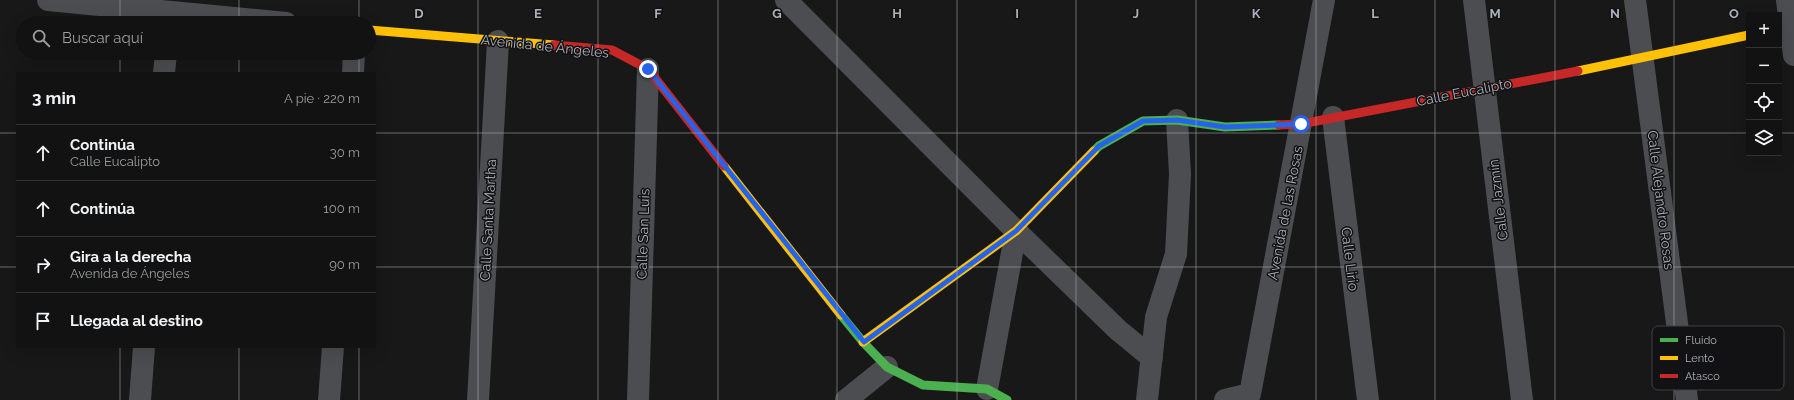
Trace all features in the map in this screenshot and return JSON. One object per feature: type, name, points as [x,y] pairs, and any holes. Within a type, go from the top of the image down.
[{"type":"street","points":[[48,0],[155,16]]},
{"type":"street","points":[[786,0],[1016,231],[1118,330],[1152,358]]},
{"type":"street","name":"Avenida de las Rosas","points":[[1253,397],[1324,0]]},
{"type":"street","name":"Calle Jazmín","points":[[1474,0],[1522,400]]},
{"type":"street","name":"Calle Alejandro Rosas","points":[[1635,0],[1677,326]]},
{"type":"street","points":[[1787,0],[1788,27],[1794,54]]},
{"type":"street","name":"Avenida de Ángeles","points":[[376,31],[612,50],[648,69],[864,342],[887,367]]},
{"type":"street","name":"Calle Eucalipto","points":[[864,342],[1016,231],[1099,146],[1143,121],[1177,120],[1225,127],[1301,124],[1643,58],[1746,36]]},
{"type":"street","name":"Calle Santa Martha","points":[[478,400],[498,41]]},
{"type":"street","points":[[164,72],[165,60]]},
{"type":"street","points":[[353,72],[354,60]]},
{"type":"street","name":"Calle San Luis","points":[[638,400],[648,69]]},
{"type":"street","name":"Calle Lirio","points":[[1333,117],[1368,400]]},
{"type":"street","points":[[1147,400],[1156,317],[1176,254],[1180,174],[1177,120]]},
{"type":"street","points":[[988,389],[1016,231]]},
{"type":"street","points":[[140,400],[144,348]]},
{"type":"street","points":[[329,400],[333,348]]},
{"type":"street","points":[[846,400],[887,367],[923,385],[988,389],[1007,400]]},
{"type":"street","name":"Calle Alejandro Rosas","points":[[1686,390],[1687,400]]},
{"type":"street","points":[[1225,400],[1253,397]]},
{"type":"traffic: fast","points":[[1094,151],[1099,146],[1143,121],[1177,120],[1225,127],[1279,125]]},
{"type":"traffic: fast","points":[[841,315],[863,342],[887,367],[923,385],[987,389],[1007,400]]},
{"type":"traffic: slow","points":[[376,31],[554,45]]},
{"type":"traffic: slow","points":[[1578,71],[1746,36]]},
{"type":"traffic: slow","points":[[863,342],[1016,231],[1094,151]]},
{"type":"traffic: slow","points":[[724,166],[841,315]]},
{"type":"traffic: jam","points":[[554,45],[612,50],[648,69],[724,166]]},
{"type":"traffic: jam","points":[[1279,125],[1301,124],[1578,71]]},
{"type":"route","points":[[648,69],[864,342],[1016,231],[1099,146],[1143,121],[1177,120],[1225,127],[1301,124]]}]
